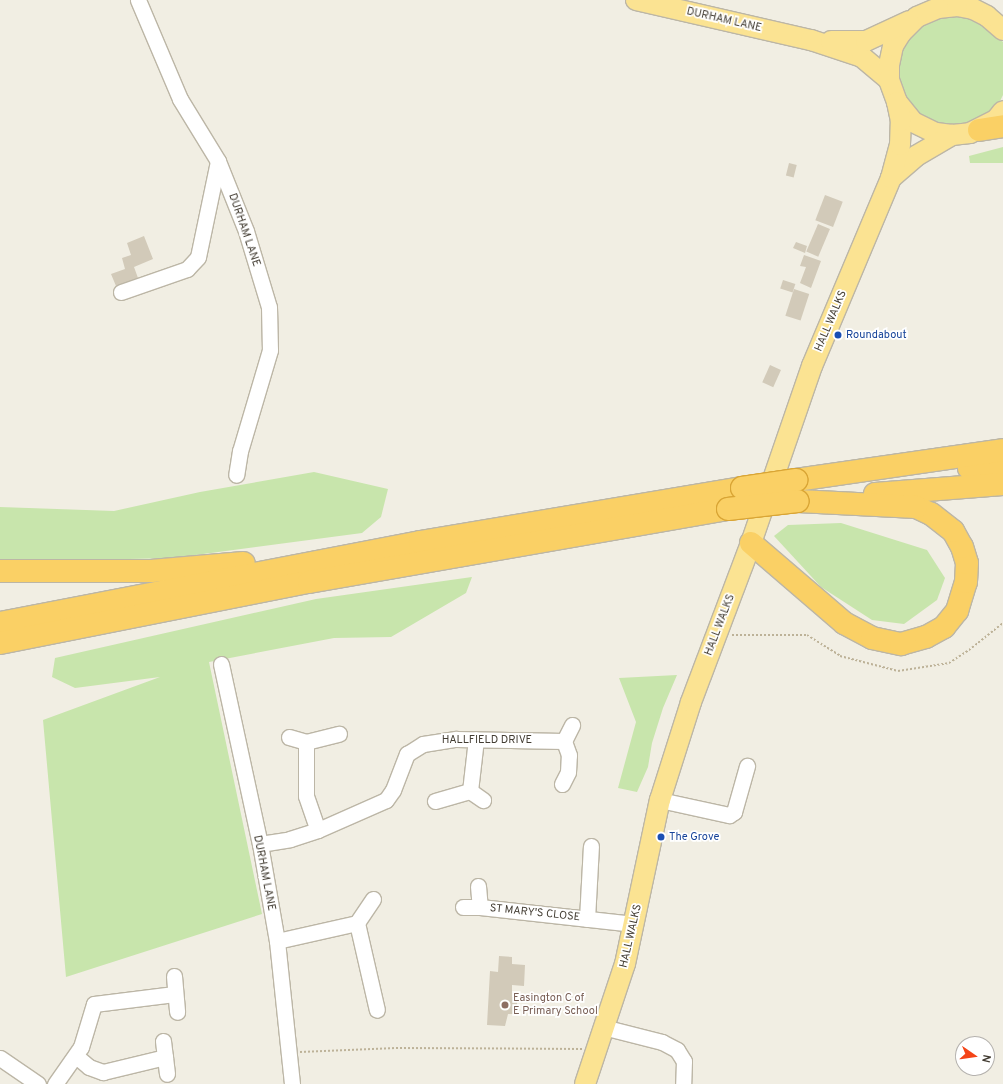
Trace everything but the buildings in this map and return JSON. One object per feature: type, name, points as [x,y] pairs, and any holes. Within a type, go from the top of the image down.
[{"type":"highway","points":[[979,130],[1003,126]]},
{"type":"highway","points":[[0,643],[309,582],[728,509],[797,490],[1003,450]]},
{"type":"highway","points":[[797,490],[937,468],[1003,466]]},
{"type":"highway","points":[[0,623],[420,542],[742,488],[797,490],[1003,484]]},
{"type":"highway","points":[[751,543],[844,623],[872,638],[902,644],[926,637],[944,627],[957,611],[966,582],[965,558],[953,531],[931,514],[916,507],[797,490]]},
{"type":"highway","points":[[0,571],[151,572],[420,542]]},
{"type":"highway","points":[[0,659],[309,582]]},
{"type":"main road","name":"DURHAM LANE","points":[[636,0],[811,40],[862,57],[889,80]]},
{"type":"main road","points":[[988,0],[1002,29]]},
{"type":"main road","name":"DURHAM LANE","points":[[811,40],[866,41],[944,4],[973,10],[987,16],[1002,29]]},
{"type":"main road","points":[[917,17],[900,33],[893,46],[888,65],[889,80],[897,102],[913,122],[936,133],[952,135],[979,130],[996,120],[1003,111]]},
{"type":"main road","name":"HALL WALKS","points":[[585,1084],[595,1050],[626,964],[660,800],[715,636],[751,543],[812,366],[891,178],[900,145],[901,121],[897,102]]},
{"type":"main road","name":"HALL WALKS","points":[[891,178],[916,156],[952,135]]},
{"type":"street","name":"DURHAM LANE","points":[[138,0],[180,99],[218,161],[246,231],[269,307],[271,329],[270,350],[240,451],[236,475]]},
{"type":"street","points":[[121,292],[187,269],[198,258],[218,161]]},
{"type":"street","name":"DURHAM LANE","points":[[221,664],[260,844],[277,941],[292,1084]]},
{"type":"street","points":[[562,784],[568,772],[569,755],[564,741],[572,725]]},
{"type":"street","points":[[289,737],[306,742],[339,734]]},
{"type":"street","points":[[470,791],[476,739]]},
{"type":"street","name":"HALLFIELD DRIVE","points":[[260,844],[290,839],[318,830],[386,800],[393,790],[407,754],[423,744],[439,740],[476,739],[564,741]]},
{"type":"street","points":[[306,742],[306,796],[318,830]]},
{"type":"street","points":[[660,800],[729,815],[734,812],[747,766]]},
{"type":"street","points":[[470,791],[483,800]]},
{"type":"street","points":[[435,801],[470,791]]},
{"type":"street","name":"ST MARY'S CLOSE","points":[[587,919],[590,846]]},
{"type":"street","name":"ST MARY'S CLOSE","points":[[478,886],[480,907],[634,924]]},
{"type":"street","points":[[277,941],[357,923],[373,899]]},
{"type":"street","points":[[463,907],[480,907]]},
{"type":"street","points":[[357,923],[377,1010]]},
{"type":"street","points":[[174,976],[174,994],[177,1012]]},
{"type":"street","points":[[55,1084],[76,1056],[84,1040],[94,1004],[174,994]]},
{"type":"street","points":[[603,1027],[662,1042],[677,1050],[684,1061],[683,1084]]},
{"type":"street","points":[[163,1042],[167,1074]]},
{"type":"street","points":[[76,1056],[89,1067],[103,1072],[165,1057]]},
{"type":"street","points":[[0,1058],[38,1084]]},
{"type":"path","points":[[715,636],[793,633],[807,635],[817,641]]},
{"type":"path","points":[[289,1054],[316,1050],[404,1048],[595,1050]]},
{"type":"green space","points":[[962,14],[987,25],[1003,42],[1003,95],[999,103],[980,120],[962,126],[941,125],[915,111],[901,88],[897,69],[900,54],[908,37],[920,25],[934,17]]},
{"type":"green space","points":[[1003,147],[1003,163],[970,163],[969,156]]},
{"type":"green space","points":[[314,472],[388,489],[381,517],[362,533],[173,558],[0,562],[0,507],[114,511],[200,492]]},
{"type":"green space","points":[[841,523],[927,550],[945,578],[937,600],[904,624],[872,620],[821,587],[774,536],[788,525]]},
{"type":"green space","points":[[472,577],[466,593],[391,637],[334,638],[209,662],[262,914],[66,977],[43,720],[160,677],[75,688],[52,677],[55,658],[316,599]]},
{"type":"green space","points":[[677,675],[663,708],[652,743],[648,767],[637,792],[618,788],[636,722],[619,678]]},
{"type":"place","name":"Roundabout","points":[[838,335]]},
{"type":"place","name":"The Grove","points":[[661,837]]},
{"type":"place","name":"Easington C of E Primary School","points":[[505,1005]]}]
